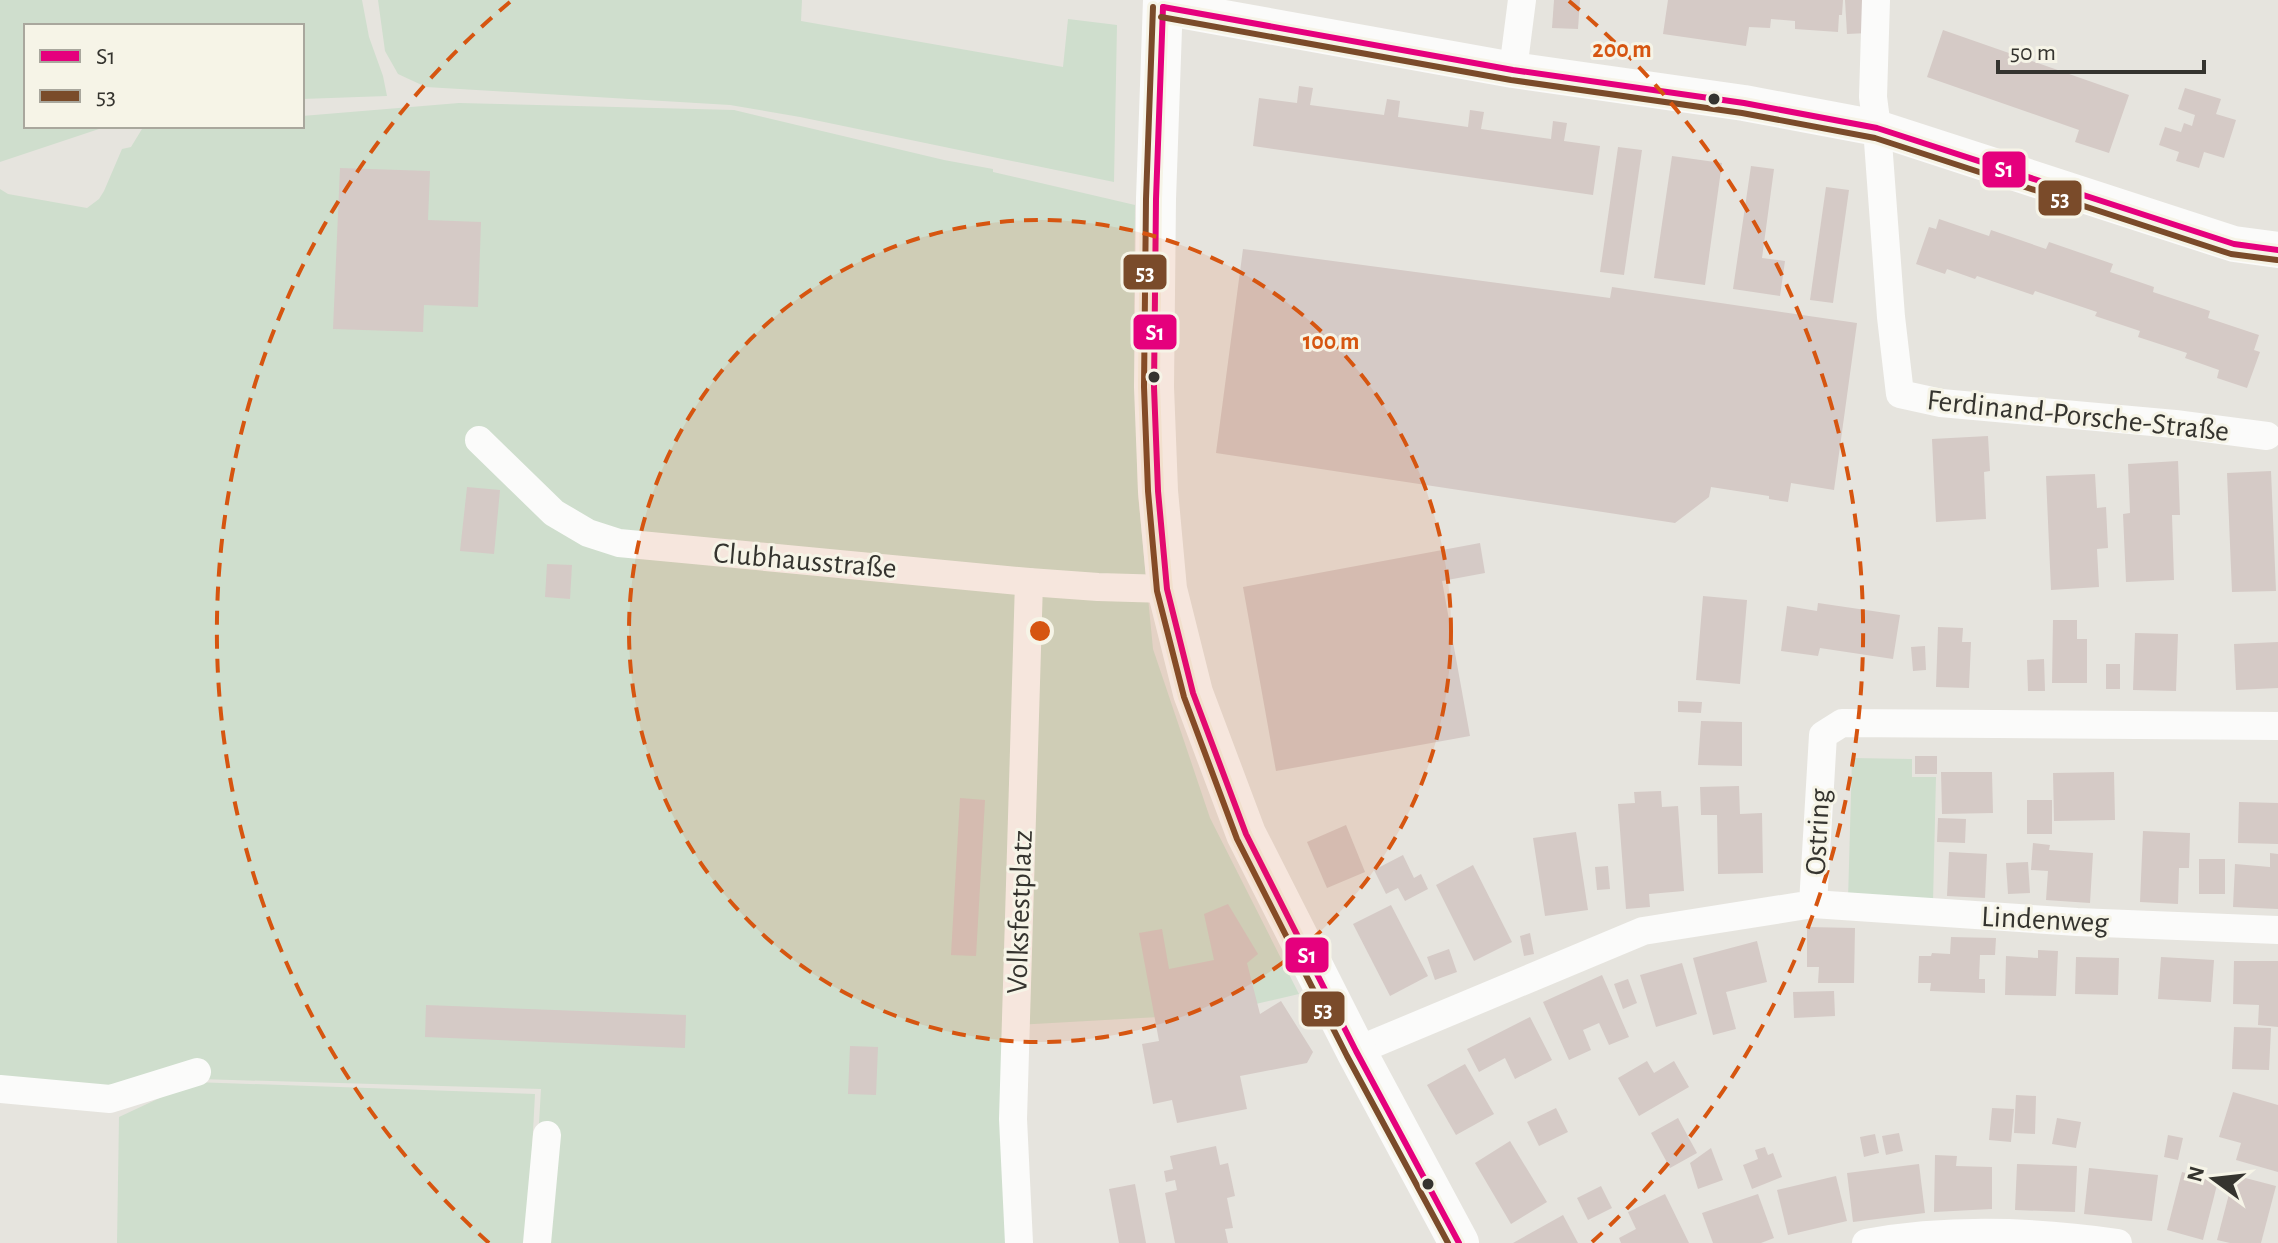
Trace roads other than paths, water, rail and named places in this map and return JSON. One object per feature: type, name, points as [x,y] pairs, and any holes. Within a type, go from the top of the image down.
[{"type":"main road","points":[[1163,3],[1156,199],[1154,387],[1158,491],[1167,589],[1193,693],[1246,834],[1356,1051],[1459,1243]]},
{"type":"street","points":[[1513,70],[1522,0]]},
{"type":"street","name":"Ferdinand-Porsche-Straße","points":[[1876,0],[1873,97],[1900,394],[1941,403],[2175,424],[2267,436]]},
{"type":"street","points":[[1163,3],[1513,70],[1744,103],[1877,128],[2234,244],[2278,251],[2278,272]]},
{"type":"street","name":"Clubhausstraße","points":[[479,440],[554,513],[588,533],[619,543],[1029,582],[1167,589]]},
{"type":"street","name":"Volksfestplatz","points":[[1019,1243],[1013,1119],[1029,582]]},
{"type":"street","name":"Ostring","points":[[1356,1051],[1643,931],[1813,904],[1823,735],[1842,723],[2278,726]]},
{"type":"street","name":"Lindenweg","points":[[1813,904],[2077,922],[2278,930]]},
{"type":"street","points":[[0,1089],[110,1099],[197,1072]]},
{"type":"street","points":[[537,1243],[547,1135]]},
{"type":"street","points":[[1866,1243],[1902,1236],[2002,1233],[2118,1243]]}]
